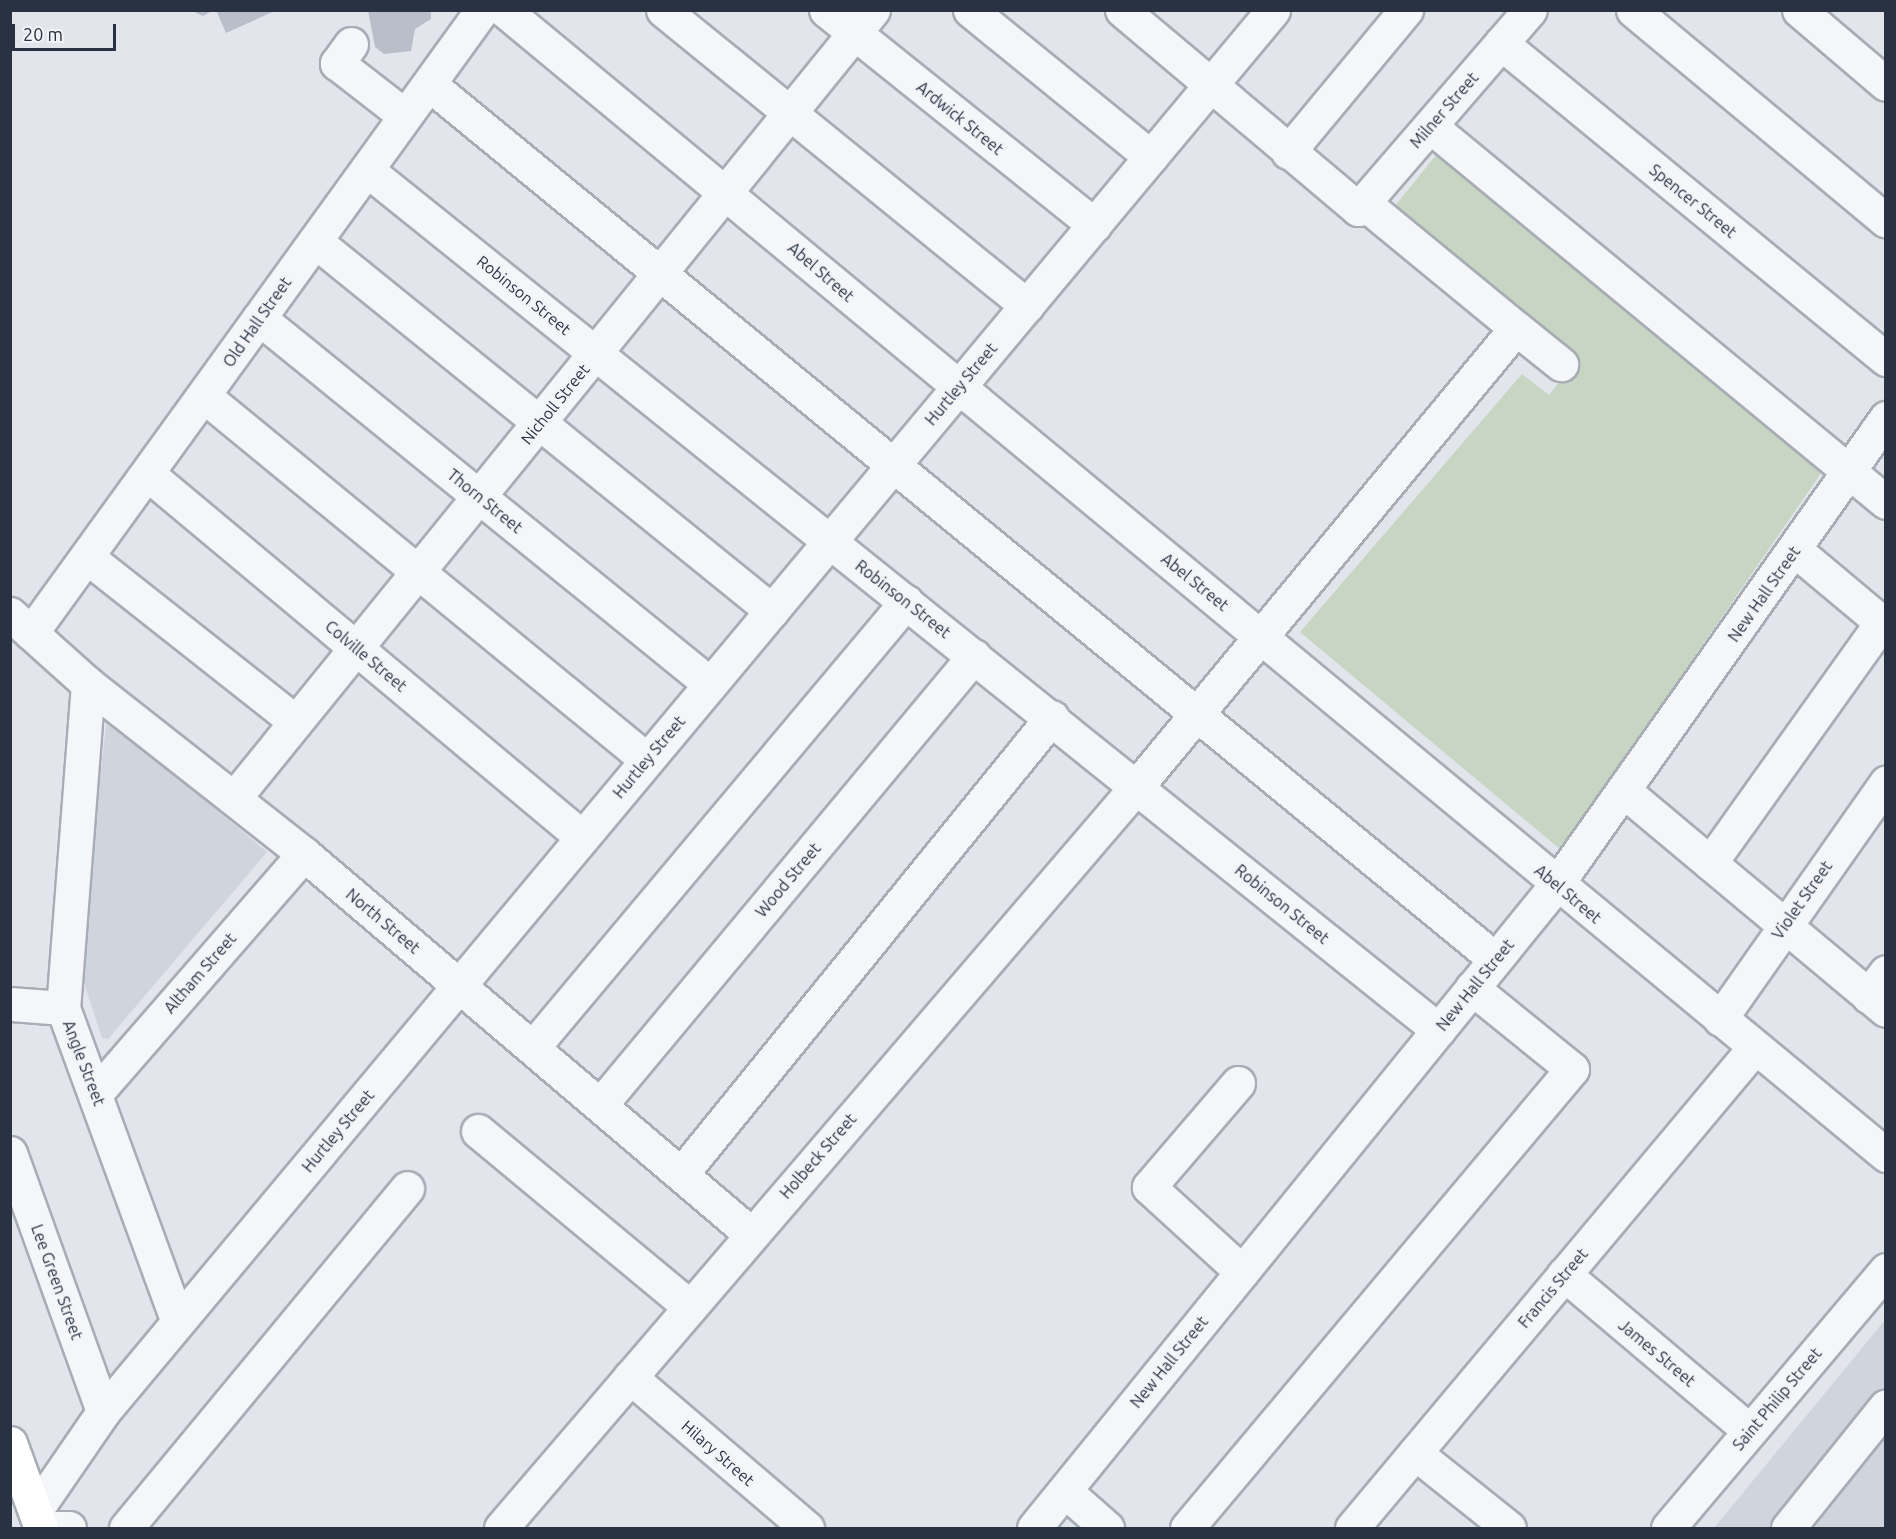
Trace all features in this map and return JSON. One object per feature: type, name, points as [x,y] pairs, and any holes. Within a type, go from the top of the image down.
[{"type":"main road","points":[[10,1443],[39,1523]]},
{"type":"street","name":"Old Hall Street","points":[[21,624],[87,557],[149,475],[259,318],[482,10]]},
{"type":"street","name":"Abel Street","points":[[504,10],[726,191],[956,390],[1260,634],[1556,885],[1754,1048],[1883,1147]]},
{"type":"street","points":[[663,10],[1027,306]]},
{"type":"street","name":"Ardwick Street","points":[[826,10],[864,22],[1094,225]]},
{"type":"street","points":[[970,10],[1151,157]]},
{"type":"street","points":[[1122,10],[1288,152],[1361,206],[1561,364]]},
{"type":"street","name":"Hurtley Street","points":[[39,1523],[103,1412],[1273,10]]},
{"type":"street","points":[[1288,152],[1406,10]]},
{"type":"street","name":"Milner Street","points":[[1361,206],[1530,10]]},
{"type":"street","points":[[1634,10],[1886,221]]},
{"type":"street","points":[[1799,10],[1886,84]]},
{"type":"street","name":"Nicholl Street","points":[[235,797],[864,22]]},
{"type":"street","name":"Spencer Street","points":[[1501,43],[1886,359]]},
{"type":"street","points":[[351,44],[337,63],[405,116]]},
{"type":"street","points":[[429,84],[1496,959]]},
{"type":"street","points":[[1430,126],[1886,502]]},
{"type":"street","name":"Robinson Street","points":[[367,170],[1052,717],[1438,1030]]},
{"type":"street","points":[[315,241],[772,611]]},
{"type":"street","name":"Thorn Street","points":[[259,318],[710,684]]},
{"type":"street","name":"Holbeck Street","points":[[501,1528],[1137,786],[1260,634],[1516,328]]},
{"type":"street","points":[[204,396],[647,760]]},
{"type":"street","name":"New Hall Street","points":[[1034,1528],[1556,885],[1795,550],[1886,418]]},
{"type":"street","name":"Colville Street","points":[[149,475],[582,837]]},
{"type":"street","points":[[1710,863],[1883,625],[1795,550]]},
{"type":"street","points":[[87,557],[296,722]]},
{"type":"street","points":[[533,1047],[906,602]]},
{"type":"street","name":"North Street","points":[[21,624],[88,684],[235,797],[304,854],[601,1104],[751,1234]]},
{"type":"street","name":"Wood Street","points":[[601,1104],[974,656]]},
{"type":"street","name":"Angle Street","points":[[88,684],[63,1008],[178,1322]]},
{"type":"street","points":[[681,1173],[1052,717]]},
{"type":"street","name":"Violet Street","points":[[1720,1019],[1886,783]]},
{"type":"street","points":[[1623,790],[1784,925],[1880,993]]},
{"type":"street","name":"Altham Street","points":[[96,1093],[304,854]]},
{"type":"street","points":[[1188,1528],[1572,1069],[1472,988]]},
{"type":"street","points":[[10,1004],[63,1008]]},
{"type":"street","name":"Francis Street","points":[[1352,1528],[1754,1048]]},
{"type":"street","points":[[1238,1083],[1149,1186],[1242,1272]]},
{"type":"street","points":[[478,1131],[689,1306]]},
{"type":"street","name":"Lee Green Street","points":[[10,1153],[103,1412]]},
{"type":"street","points":[[126,1528],[407,1188]]},
{"type":"street","name":"Saint Philip Street","points":[[1668,1528],[1886,1270]]},
{"type":"street","name":"James Street","points":[[1564,1274],[1750,1431]]},
{"type":"street","name":"Hilary Street","points":[[630,1377],[807,1528]]},
{"type":"street","points":[[1788,1528],[1886,1406]]},
{"type":"street","points":[[1415,1453],[1509,1528]]},
{"type":"street","points":[[1065,1491],[1107,1528]]},
{"type":"street","points":[[39,1523],[69,1528]]},
{"type":"shaded area","points":[[107,719],[267,852],[108,1039],[102,1038],[78,965]]},
{"type":"shaded area","points":[[1885,1320],[1885,1528],[1714,1528]]},
{"type":"green space","points":[[1440,150],[1824,469],[1561,850],[1300,632],[1522,374],[1549,395],[1574,363],[1391,211]]},
{"type":"building","points":[[190,10],[214,10],[203,16]]},
{"type":"building","points":[[216,10],[277,10],[226,33]]},
{"type":"building","points":[[368,10],[431,10],[431,19],[415,29],[411,51],[384,54],[375,47]]}]
